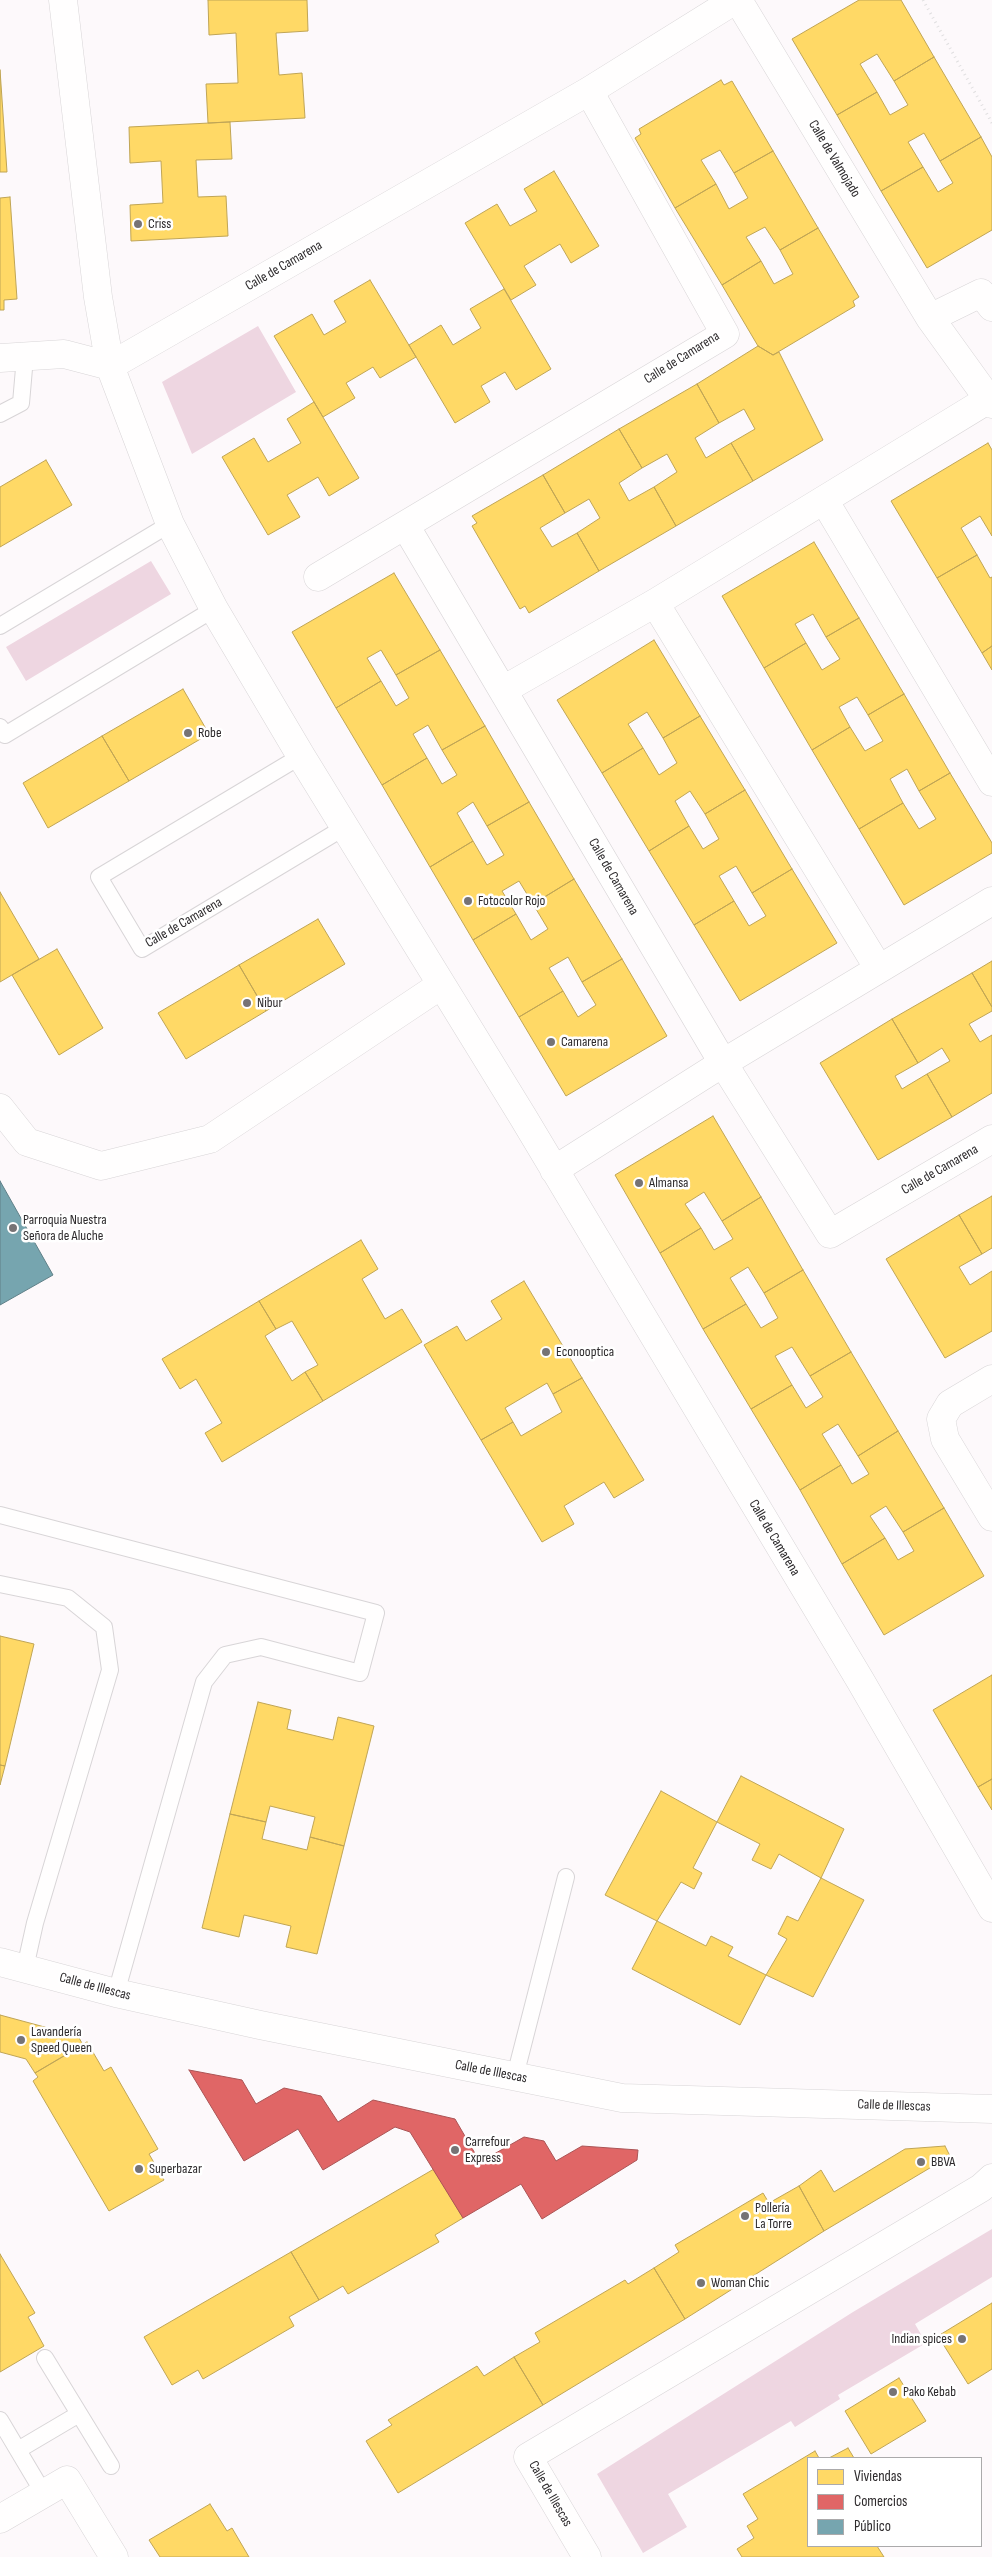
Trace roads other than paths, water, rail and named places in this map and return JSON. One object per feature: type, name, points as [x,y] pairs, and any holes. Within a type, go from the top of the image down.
[{"type":"street","name":"Calle de Camarena","points":[[63,0],[98,297],[110,366],[170,524],[214,609],[301,756],[554,1170],[860,1680],[992,1908]]},
{"type":"street","name":"Calle de Camarena","points":[[110,366],[589,91],[737,0]]},
{"type":"street","name":"Calle de Valmojado","points":[[737,0],[930,318],[990,402]]},
{"type":"street","name":"Calle de Camarena","points":[[318,577],[725,334],[589,91]]},
{"type":"street","points":[[930,318],[981,293],[992,307]]},
{"type":"street","points":[[12,358],[64,354],[110,366]]},
{"type":"street","points":[[504,690],[656,603],[824,500],[990,402]]},
{"type":"street","points":[[824,500],[992,782]]},
{"type":"street","name":"Calle de Camarena","points":[[405,525],[723,1063],[830,1234],[992,1139]]},
{"type":"street","points":[[656,603],[879,969]]},
{"type":"street","points":[[554,1170],[723,1063],[992,901]]},
{"type":"street","points":[[0,1108],[27,1142],[101,1166],[210,1139],[441,985]]},
{"type":"street","points":[[992,1379],[950,1404],[941,1419],[946,1439],[992,1517]]},
{"type":"street","name":"Calle de Illescas","points":[[12,1965],[116,1993],[260,2025],[622,2098],[992,2109]]},
{"type":"street","name":"Calle de Illescas","points":[[587,2557],[528,2457],[973,2193],[992,2178]]},
{"type":"street","points":[[0,2519],[67,2480],[114,2557]]},
{"type":"lane","points":[[0,414],[21,403],[12,358]]},
{"type":"lane","points":[[0,626],[170,524]]},
{"type":"lane","points":[[0,727],[4,735],[214,609]]},
{"type":"lane","name":"Calle de Camarena","points":[[301,756],[99,877],[142,949],[345,827]]},
{"type":"lane","points":[[0,1515],[376,1613],[360,1673],[261,1647],[225,1655],[204,1682],[116,1993]]},
{"type":"lane","points":[[0,1584],[68,1598],[104,1627],[110,1670],[38,1914],[12,1965]]},
{"type":"lane","points":[[515,2076],[566,1877]]},
{"type":"lane","points":[[45,2358],[111,2466]]},
{"type":"lane","points":[[18,2450],[79,2414]]},
{"type":"lane","points":[[0,2420],[44,2494]]},
{"type":"place","name":"Criss","points":[[138,224]]},
{"type":"place","name":"Robe","points":[[188,733]]},
{"type":"place","name":"Fotocolor Rojo","points":[[468,901]]},
{"type":"place","name":"Nibur","points":[[247,1003]]},
{"type":"place","name":"Camarena","points":[[551,1042]]},
{"type":"place","name":"Almansa","points":[[639,1183]]},
{"type":"place","name":"Parroquia Nuestra Señora de Aluche","points":[[13,1228]]},
{"type":"place","name":"Econooptica","points":[[546,1352]]},
{"type":"place","name":"Lavandería Speed Queen","points":[[21,2040]]},
{"type":"place","name":"Carrefour Express","points":[[455,2150]]},
{"type":"place","name":"BBVA","points":[[921,2162]]},
{"type":"place","name":"Superbazar","points":[[139,2169]]},
{"type":"place","name":"Pollería La Torre","points":[[745,2216]]},
{"type":"place","name":"Woman Chic","points":[[701,2283]]},
{"type":"place","name":"Indian spices","points":[[962,2339]]},
{"type":"place","name":"Pako Kebab","points":[[893,2392]]}]
